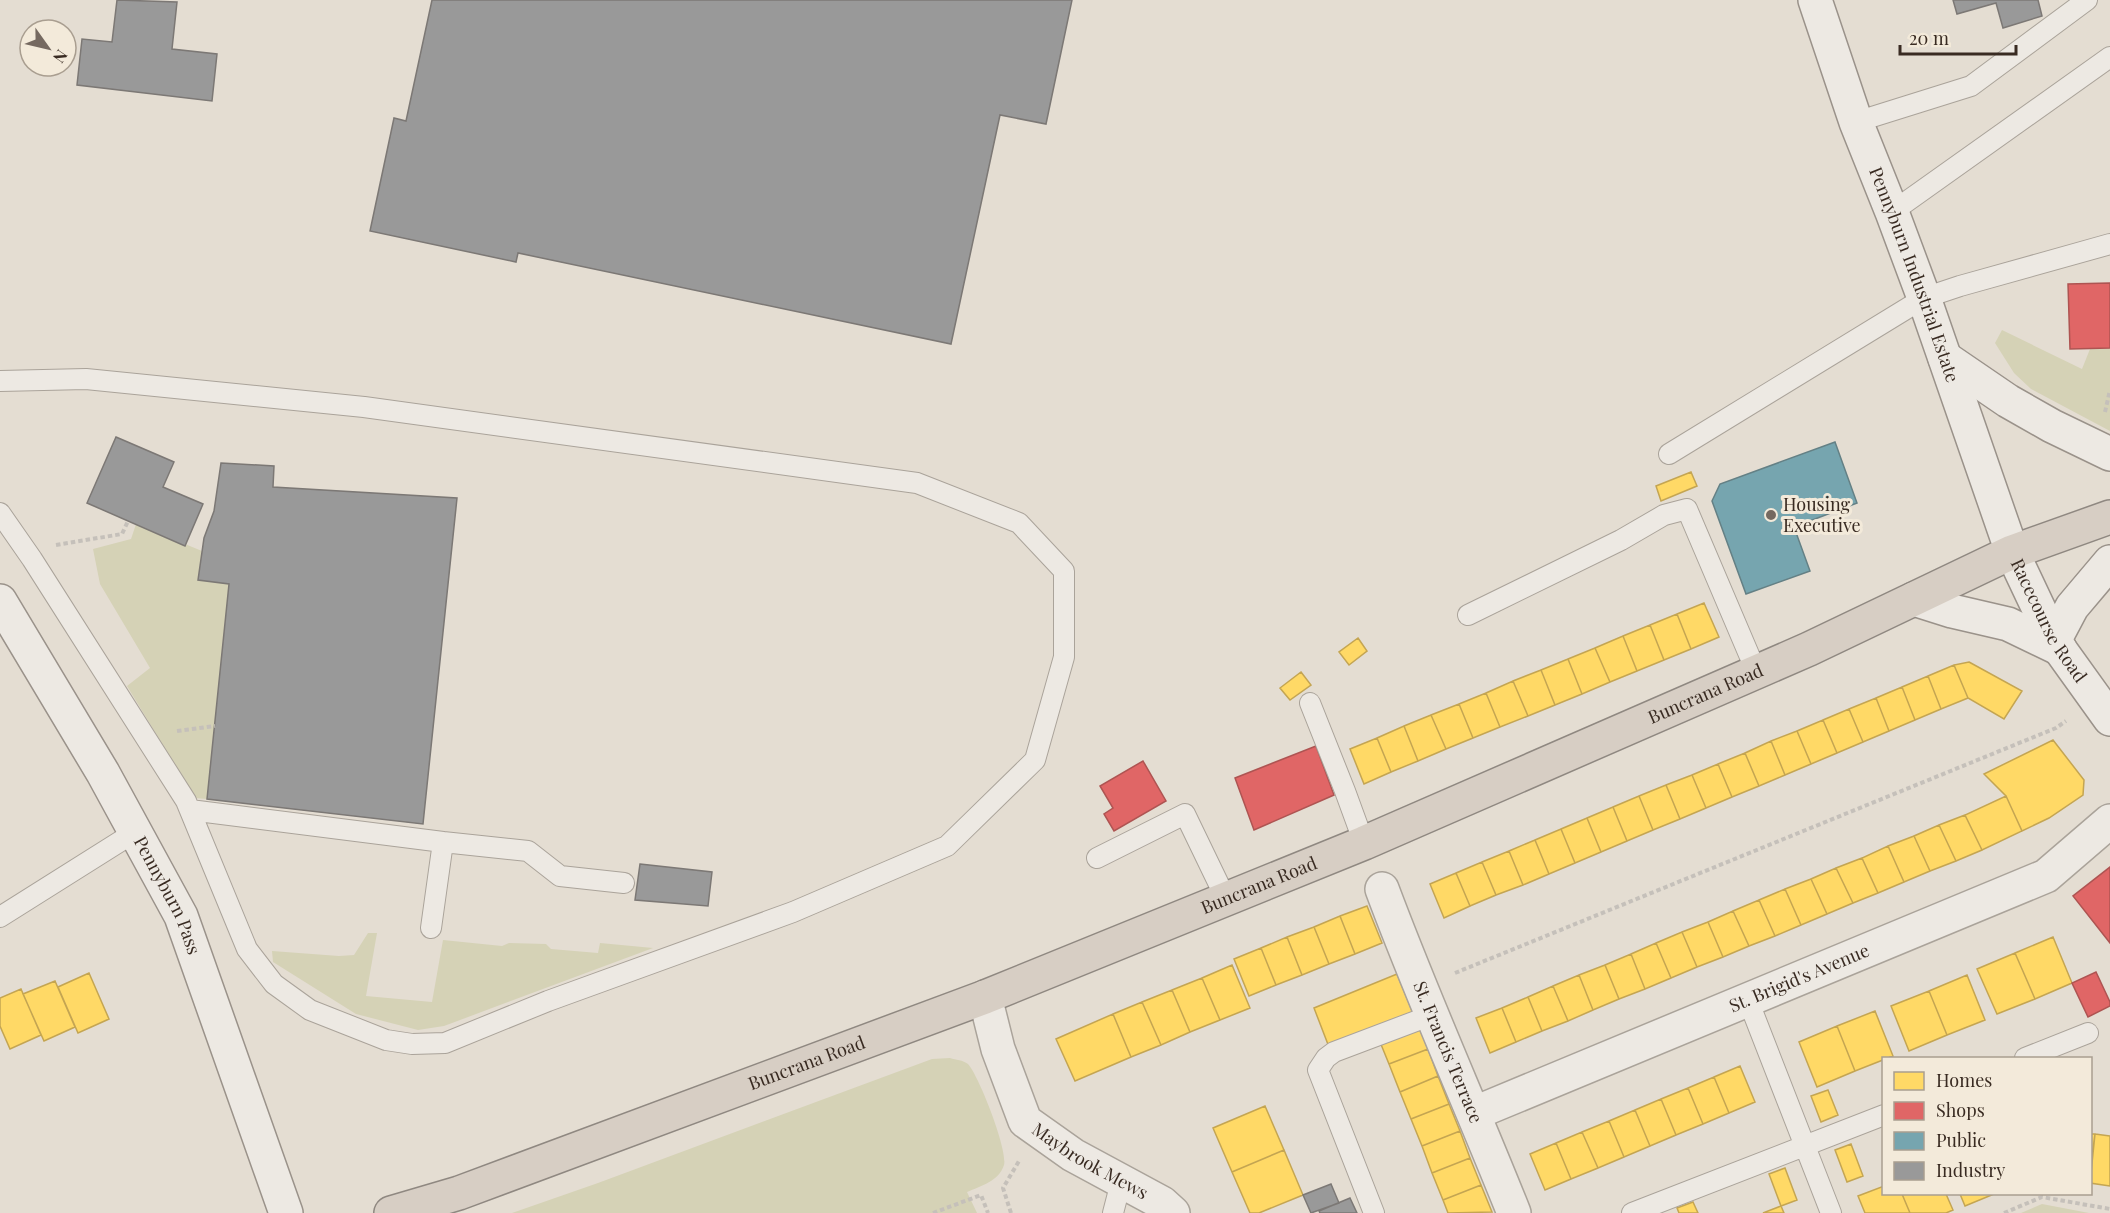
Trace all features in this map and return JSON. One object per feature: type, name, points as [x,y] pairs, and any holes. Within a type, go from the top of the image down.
[{"type":"highway","name":"Buncrana Road","points":[[391,1213],[463,1203],[985,997],[1364,843],[1809,649],[2012,552],[2110,517]]},
{"type":"street","name":"Pennyburn Industrial Estate","points":[[1815,0],[1856,122],[1946,357],[2012,552]]},
{"type":"street","points":[[1946,357],[2008,401],[2052,426],[2110,454]]},
{"type":"street","name":"Racecourse Road","points":[[2012,552],[2057,645],[2103,709]]},
{"type":"street","points":[[1914,599],[1952,611],[2008,624],[2057,645],[2072,607],[2110,562]]},
{"type":"street","name":"Pennyburn Pass","points":[[0,601],[61,700],[181,916],[286,1213]]},
{"type":"street","name":"St. Brigid's Avenue","points":[[1475,1113],[2046,876],[2110,821]]},
{"type":"street","name":"St. Francis Terrace","points":[[1382,890],[1515,1213]]},
{"type":"street","name":"Maybrook Mews","points":[[985,997],[998,1050],[1025,1121],[1072,1155],[1162,1203],[1173,1213]]},
{"type":"lane","points":[[1856,122],[1971,86],[2087,0]]},
{"type":"lane","points":[[1892,212],[2110,57]]},
{"type":"lane","points":[[1669,454],[1924,298],[2110,244]]},
{"type":"lane","points":[[0,381],[86,379],[364,407],[916,483],[1019,523],[1064,571],[1064,657],[1035,760],[947,846],[793,912],[548,1001],[445,1043],[412,1044],[386,1040],[310,1010],[274,984],[247,949],[190,810],[26,550],[0,513]]},
{"type":"lane","points":[[1468,615],[1621,540],[1664,515],[1687,509],[1756,671]]},
{"type":"lane","points":[[1310,704],[1364,843]]},
{"type":"lane","points":[[190,810],[528,851],[560,876],[624,883]]},
{"type":"lane","points":[[1097,858],[1185,814],[1227,899]]},
{"type":"lane","points":[[0,917],[135,832]]},
{"type":"lane","points":[[431,928],[443,842]]},
{"type":"lane","points":[[1748,1000],[1831,1213]]},
{"type":"lane","points":[[1374,1213],[1318,1070],[1326,1058],[1334,1052],[1426,1001]]},
{"type":"lane","points":[[2030,1057],[2088,1033]]},
{"type":"lane","points":[[1632,1213],[1882,1115]]},
{"type":"lane","points":[[1113,1213],[1121,1182]]},
{"type":"path","points":[[26,550],[122,534],[128,521]]},
{"type":"path","points":[[1426,1001],[2103,709]]},
{"type":"path","points":[[1011,1213],[1003,1188],[1020,1160],[1025,1121]]},
{"type":"path","points":[[933,1213],[981,1195],[988,1213]]},
{"type":"path","points":[[2004,1213],[2042,1197],[2110,1209]]},
{"type":"shaded area","points":[[2002,330],[2082,369],[2090,349],[2110,348],[2110,431],[2031,389],[2014,373],[1995,343]]},
{"type":"shaded area","points":[[136,524],[202,551],[198,580],[229,584],[207,799],[195,798],[127,686],[150,668],[100,584],[93,549],[131,539]]},
{"type":"shaded area","points":[[368,933],[377,933],[366,996],[432,1002],[443,940],[502,946],[509,943],[546,944],[551,949],[598,953],[600,943],[653,948],[444,1026],[418,1030],[356,1014],[273,962],[272,951],[354,955]]},
{"type":"shaded area","points":[[950,1058],[968,1064],[973,1071],[992,1113],[1002,1145],[1004,1165],[1002,1171],[989,1182],[967,1192],[977,1213],[512,1213],[932,1059]]},
{"type":"shaded area","points":[[2042,1204],[2089,1213],[2021,1213]]},
{"type":"building: Homes","points":[[1691,472],[1697,486],[1661,501],[1656,486]]},
{"type":"building: Homes","points":[[1704,603],[1719,637],[1691,649],[1677,614]]},
{"type":"building: Homes","points":[[1677,614],[1691,649],[1664,660],[1650,625]]},
{"type":"building: Homes","points":[[1650,625],[1664,660],[1637,671],[1623,636]]},
{"type":"building: Homes","points":[[1623,636],[1637,671],[1610,682],[1595,648]]},
{"type":"building: Homes","points":[[1358,638],[1367,651],[1349,665],[1339,652]]},
{"type":"building: Homes","points":[[1595,648],[1610,682],[1582,694],[1568,659]]},
{"type":"building: Homes","points":[[1568,659],[1582,694],[1555,705],[1541,670]]},
{"type":"building: Homes","points":[[1969,662],[2022,691],[2004,719],[1968,698],[1954,665]]},
{"type":"building: Homes","points":[[1954,665],[1968,698],[1941,709],[1928,676]]},
{"type":"building: Homes","points":[[1541,670],[1555,705],[1528,716],[1513,681]]},
{"type":"building: Homes","points":[[1301,672],[1311,685],[1290,700],[1280,688]]},
{"type":"building: Homes","points":[[1928,676],[1941,709],[1915,720],[1902,687]]},
{"type":"building: Homes","points":[[1513,681],[1528,716],[1500,727],[1486,693]]},
{"type":"building: Homes","points":[[1902,687],[1915,720],[1889,731],[1876,698]]},
{"type":"building: Homes","points":[[1486,693],[1500,727],[1473,738],[1459,704]]},
{"type":"building: Homes","points":[[1876,698],[1889,731],[1863,742],[1849,709]]},
{"type":"building: Homes","points":[[1459,704],[1473,738],[1446,749],[1431,715]]},
{"type":"building: Homes","points":[[1849,709],[1863,742],[1837,753],[1823,720]]},
{"type":"building: Homes","points":[[1431,715],[1446,749],[1418,761],[1404,726]]},
{"type":"building: Homes","points":[[1823,720],[1837,753],[1811,764],[1797,731]]},
{"type":"building: Homes","points":[[1404,726],[1418,761],[1391,772],[1377,738]]},
{"type":"building: Homes","points":[[1797,731],[1811,764],[1785,775],[1771,741]]},
{"type":"building: Homes","points":[[1377,738],[1391,772],[1364,784],[1350,749]]},
{"type":"building: Homes","points":[[2053,740],[2084,780],[2083,795],[2049,818],[2022,831],[2006,796],[1984,774]]},
{"type":"building: Homes","points":[[1771,741],[1785,775],[1759,786],[1745,753]]},
{"type":"building: Homes","points":[[1745,753],[1759,786],[1732,797],[1718,764]]},
{"type":"building: Homes","points":[[1718,764],[1732,797],[1706,808],[1692,775]]},
{"type":"building: Homes","points":[[1692,775],[1706,808],[1680,819],[1666,785]]},
{"type":"building: Homes","points":[[1666,785],[1680,819],[1653,830],[1639,796]]},
{"type":"building: Homes","points":[[1639,796],[1653,830],[1627,841],[1613,807]]},
{"type":"building: Homes","points":[[2006,796],[2022,831],[1982,850],[1965,815]]},
{"type":"building: Homes","points":[[1613,807],[1627,841],[1601,852],[1587,818]]},
{"type":"building: Homes","points":[[1965,815],[1982,850],[1956,861],[1939,825]]},
{"type":"building: Homes","points":[[1587,818],[1601,852],[1575,863],[1561,829]]},
{"type":"building: Homes","points":[[1939,825],[1956,861],[1930,871],[1914,836]]},
{"type":"building: Homes","points":[[1561,829],[1575,863],[1549,874],[1535,840]]},
{"type":"building: Homes","points":[[1914,836],[1930,871],[1904,882],[1888,846]]},
{"type":"building: Homes","points":[[1535,840],[1549,874],[1523,885],[1509,851]]},
{"type":"building: Homes","points":[[1888,846],[1904,882],[1878,893],[1862,858]]},
{"type":"building: Homes","points":[[1509,851],[1523,885],[1496,895],[1482,862]]},
{"type":"building: Homes","points":[[1862,858],[1878,893],[1853,903],[1836,868]]},
{"type":"building: Homes","points":[[1482,862],[1496,895],[1470,906],[1456,873]]},
{"type":"building: Homes","points":[[1836,868],[1853,903],[1827,914],[1811,879]]},
{"type":"building: Homes","points":[[1456,873],[1470,906],[1444,918],[1430,884]]},
{"type":"building: Homes","points":[[1811,879],[1827,914],[1801,925],[1785,889]]},
{"type":"building: Homes","points":[[1785,889],[1801,925],[1775,936],[1759,900]]},
{"type":"building: Homes","points":[[1759,900],[1775,936],[1749,946],[1733,911]]},
{"type":"building: Homes","points":[[1367,906],[1382,943],[1355,954],[1340,916]]},
{"type":"building: Homes","points":[[1733,911],[1749,946],[1723,957],[1708,922]]},
{"type":"building: Homes","points":[[1340,916],[1355,954],[1329,964],[1314,927]]},
{"type":"building: Homes","points":[[1708,922],[1723,957],[1697,967],[1682,932]]},
{"type":"building: Homes","points":[[1314,927],[1329,964],[1302,975],[1287,937]]},
{"type":"building: Homes","points":[[1682,932],[1697,967],[1671,978],[1656,943]]},
{"type":"building: Homes","points":[[1287,937],[1302,975],[1276,985],[1261,948]]},
{"type":"building: Homes","points":[[2053,937],[2072,983],[2035,999],[2015,953]]},
{"type":"building: Homes","points":[[1656,943],[1671,978],[1645,989],[1631,954]]},
{"type":"building: Homes","points":[[1261,948],[1276,985],[1249,996],[1234,959]]},
{"type":"building: Homes","points":[[2015,953],[2035,999],[1997,1014],[1977,969]]},
{"type":"building: Homes","points":[[1631,954],[1645,989],[1619,999],[1605,965]]},
{"type":"building: Homes","points":[[1232,965],[1250,1008],[1220,1020],[1202,978]]},
{"type":"building: Homes","points":[[1605,965],[1619,999],[1593,1010],[1579,975]]},
{"type":"building: Homes","points":[[89,973],[109,1019],[78,1033],[58,987]]},
{"type":"building: Homes","points":[[1397,974],[1413,1013],[1329,1047],[1314,1008]]},
{"type":"building: Homes","points":[[1579,975],[1593,1010],[1568,1021],[1553,986]]},
{"type":"building: Homes","points":[[1967,975],[1985,1020],[1947,1035],[1929,991]]},
{"type":"building: Homes","points":[[1202,978],[1220,1020],[1190,1032],[1172,990]]},
{"type":"building: Homes","points":[[55,981],[75,1027],[44,1041],[23,994]]},
{"type":"building: Homes","points":[[1553,986],[1568,1021],[1542,1031],[1528,997]]},
{"type":"building: Homes","points":[[21,989],[41,1035],[10,1049],[0,1026],[0,998]]},
{"type":"building: Homes","points":[[1172,990],[1190,1032],[1161,1045],[1142,1002]]},
{"type":"building: Homes","points":[[1929,991],[1947,1035],[1909,1051],[1891,1006]]},
{"type":"building: Homes","points":[[1528,997],[1542,1031],[1516,1042],[1502,1008]]},
{"type":"building: Homes","points":[[1142,1002],[1161,1045],[1131,1057],[1113,1014]]},
{"type":"building: Homes","points":[[1502,1008],[1516,1042],[1490,1053],[1476,1018]]},
{"type":"building: Homes","points":[[1875,1011],[1893,1056],[1882,1057],[1882,1060],[1855,1071],[1837,1026]]},
{"type":"building: Homes","points":[[1113,1014],[1131,1057],[1075,1081],[1056,1039]]},
{"type":"building: Homes","points":[[1417,1022],[1428,1049],[1389,1064],[1378,1037]]},
{"type":"building: Homes","points":[[1837,1026],[1855,1071],[1817,1087],[1799,1042]]},
{"type":"building: Homes","points":[[1428,1049],[1438,1076],[1400,1092],[1389,1064]]},
{"type":"building: Homes","points":[[1740,1066],[1755,1102],[1729,1113],[1714,1077]]},
{"type":"building: Homes","points":[[1438,1076],[1449,1104],[1411,1119],[1400,1092]]},
{"type":"building: Homes","points":[[1714,1077],[1729,1113],[1703,1124],[1688,1088]]},
{"type":"building: Homes","points":[[1688,1088],[1703,1124],[1676,1135],[1661,1099]]},
{"type":"building: Homes","points":[[1828,1090],[1838,1115],[1821,1122],[1811,1096]]},
{"type":"building: Homes","points":[[1661,1099],[1676,1135],[1650,1146],[1635,1110]]},
{"type":"building: Homes","points":[[1449,1104],[1460,1131],[1422,1146],[1411,1119]]},
{"type":"building: Homes","points":[[1265,1106],[1284,1150],[1232,1172],[1213,1128]]},
{"type":"building: Homes","points":[[1635,1110],[1650,1146],[1624,1157],[1609,1121]]},
{"type":"building: Homes","points":[[1609,1121],[1624,1157],[1598,1168],[1582,1132]]},
{"type":"building: Homes","points":[[1460,1131],[1470,1158],[1432,1173],[1422,1146]]},
{"type":"building: Homes","points":[[1582,1132],[1598,1168],[1571,1179],[1556,1143]]},
{"type":"building: Homes","points":[[2092,1134],[2095,1134],[2092,1156]]},
{"type":"building: Homes","points":[[2095,1134],[2110,1136],[2110,1186],[2092,1183]]},
{"type":"building: Homes","points":[[1556,1143],[1571,1179],[1545,1190],[1530,1154]]},
{"type":"building: Homes","points":[[1851,1144],[1863,1176],[1847,1182],[1835,1150]]},
{"type":"building: Homes","points":[[1284,1150],[1303,1195],[1259,1213],[1250,1213],[1232,1172]]},
{"type":"building: Homes","points":[[1470,1158],[1481,1185],[1443,1200],[1432,1173]]},
{"type":"building: Homes","points":[[1785,1168],[1797,1200],[1781,1206],[1769,1174]]},
{"type":"building: Homes","points":[[1481,1185],[1492,1212],[1448,1213],[1443,1200]]},
{"type":"building: Homes","points":[[1882,1187],[1882,1195],[1902,1195],[1910,1213],[1865,1213],[1858,1196]]},
{"type":"building: Homes","points":[[1902,1195],[1946,1195],[1953,1210],[1946,1213],[1910,1213]]},
{"type":"building: Homes","points":[[1960,1195],[1992,1195],[1965,1206]]},
{"type":"building: Homes","points":[[1693,1202],[1698,1213],[1679,1213],[1677,1208]]},
{"type":"building: Homes","points":[[1781,1206],[1784,1213],[1763,1213]]},
{"type":"building: Shops","points":[[2110,283],[2110,348],[2070,349],[2068,284]]},
{"type":"building: Shops","points":[[1316,746],[1334,795],[1254,830],[1235,778]]},
{"type":"building: Shops","points":[[1143,761],[1166,801],[1114,831],[1104,814],[1113,808],[1100,786]]},
{"type":"building: Shops","points":[[2110,867],[2110,943],[2073,896]]},
{"type":"building: Shops","points":[[2096,972],[2110,1006],[2088,1017],[2072,983]]},
{"type":"building: Public","name":"Housing Executive","points":[[1835,442],[1857,503],[1794,527],[1810,571],[1746,594],[1712,501],[1720,484]]},
{"type":"building: Industry","points":[[117,0],[177,2],[172,49],[217,54],[212,101],[77,85],[82,39],[112,42]]},
{"type":"building: Industry","points":[[432,0],[1072,0],[1046,124],[1000,115],[951,344],[518,253],[516,262],[370,231],[394,118],[406,121]]},
{"type":"building: Industry","points":[[1953,0],[2038,0],[2042,16],[2003,28],[1996,3],[1957,14]]},
{"type":"building: Industry","points":[[116,437],[174,462],[163,487],[203,504],[185,546],[87,503]]},
{"type":"building: Industry","points":[[221,463],[274,466],[273,487],[457,498],[423,824],[207,799],[229,584],[198,580],[204,538],[214,511]]},
{"type":"building: Industry","points":[[640,864],[712,872],[708,906],[635,900]]},
{"type":"building: Industry","points":[[1331,1184],[1339,1203],[1311,1213],[1303,1195]]},
{"type":"building: Industry","points":[[1350,1198],[1357,1213],[1320,1213],[1319,1211]]},
{"type":"place","name":"Housing Executive","points":[[1771,515]]}]
